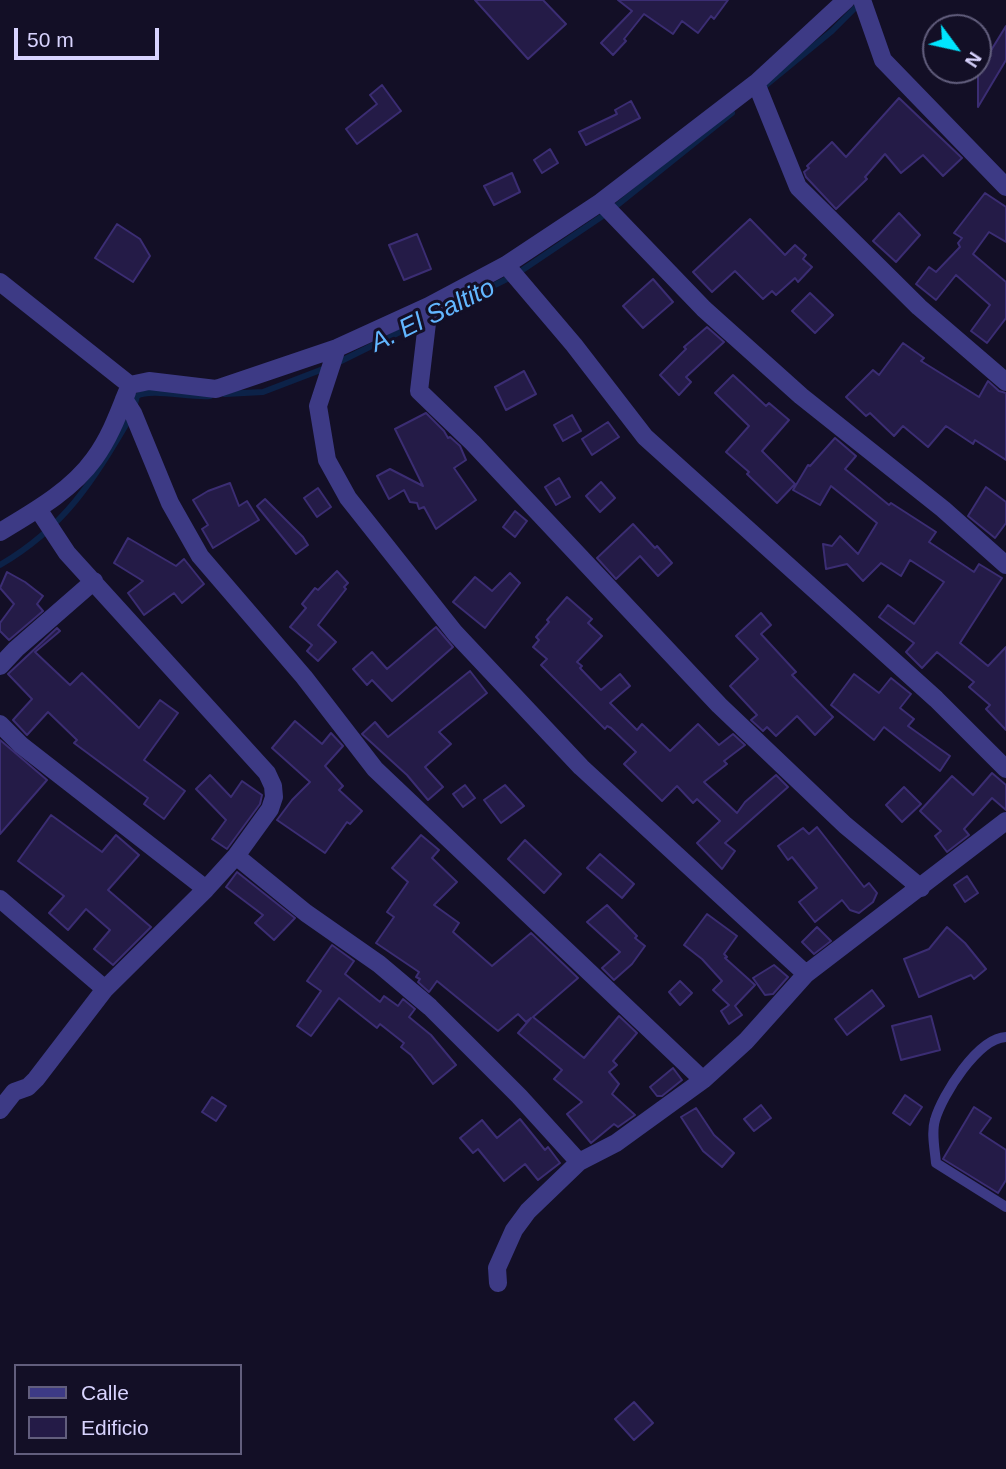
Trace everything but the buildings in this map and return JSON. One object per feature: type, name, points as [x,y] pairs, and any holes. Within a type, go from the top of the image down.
[{"type":"street","points":[[0,532],[67,487],[93,461],[116,420],[127,392],[149,381],[216,389],[337,348],[429,306],[506,265],[601,202],[756,83],[846,0]]},
{"type":"street","points":[[862,0],[883,60],[1006,187]]},
{"type":"street","points":[[756,83],[798,187],[919,307],[1006,382]]},
{"type":"street","points":[[601,202],[705,309],[801,396],[943,509],[1006,565]]},
{"type":"street","points":[[506,265],[574,345],[645,437],[936,699],[1006,769]]},
{"type":"street","points":[[0,282],[127,392],[170,503],[200,556],[304,677],[375,769],[703,1080]]},
{"type":"street","points":[[429,306],[419,391],[472,443],[719,705],[845,825],[921,888]]},
{"type":"street","points":[[337,348],[318,406],[327,460],[348,498],[456,633],[581,766],[806,974]]},
{"type":"street","points":[[0,1110],[7,1088],[28,1087],[36,1079],[105,989],[236,856],[270,809],[274,797],[273,786],[267,773],[67,553],[38,509]]},
{"type":"street","points":[[0,666],[94,581]]},
{"type":"street","points":[[0,724],[21,745],[206,889]]},
{"type":"street","points":[[498,1283],[498,1268],[513,1230],[528,1211],[579,1162],[616,1143],[703,1080],[746,1041],[806,974],[1006,821]]},
{"type":"street","points":[[236,856],[306,913],[379,964],[430,1007],[519,1096],[579,1162]]},
{"type":"street","points":[[0,899],[105,989]]},
{"type":"lane","points":[[1006,1037],[993,1039],[984,1045],[962,1072],[943,1101],[934,1122],[934,1140],[936,1163],[1006,1207]]},
{"type":"waterway","name":"A. El Saltito","points":[[765,86],[832,31],[859,4]]},
{"type":"waterway","name":"A. El Saltito","points":[[225,394],[263,392],[331,366],[515,275],[610,211],[732,113]]},
{"type":"waterway","name":"A. El Saltito","points":[[134,408],[137,396],[143,394],[210,396]]},
{"type":"waterway","name":"A. El Saltito","points":[[0,565],[43,535],[76,501],[130,418]]}]
